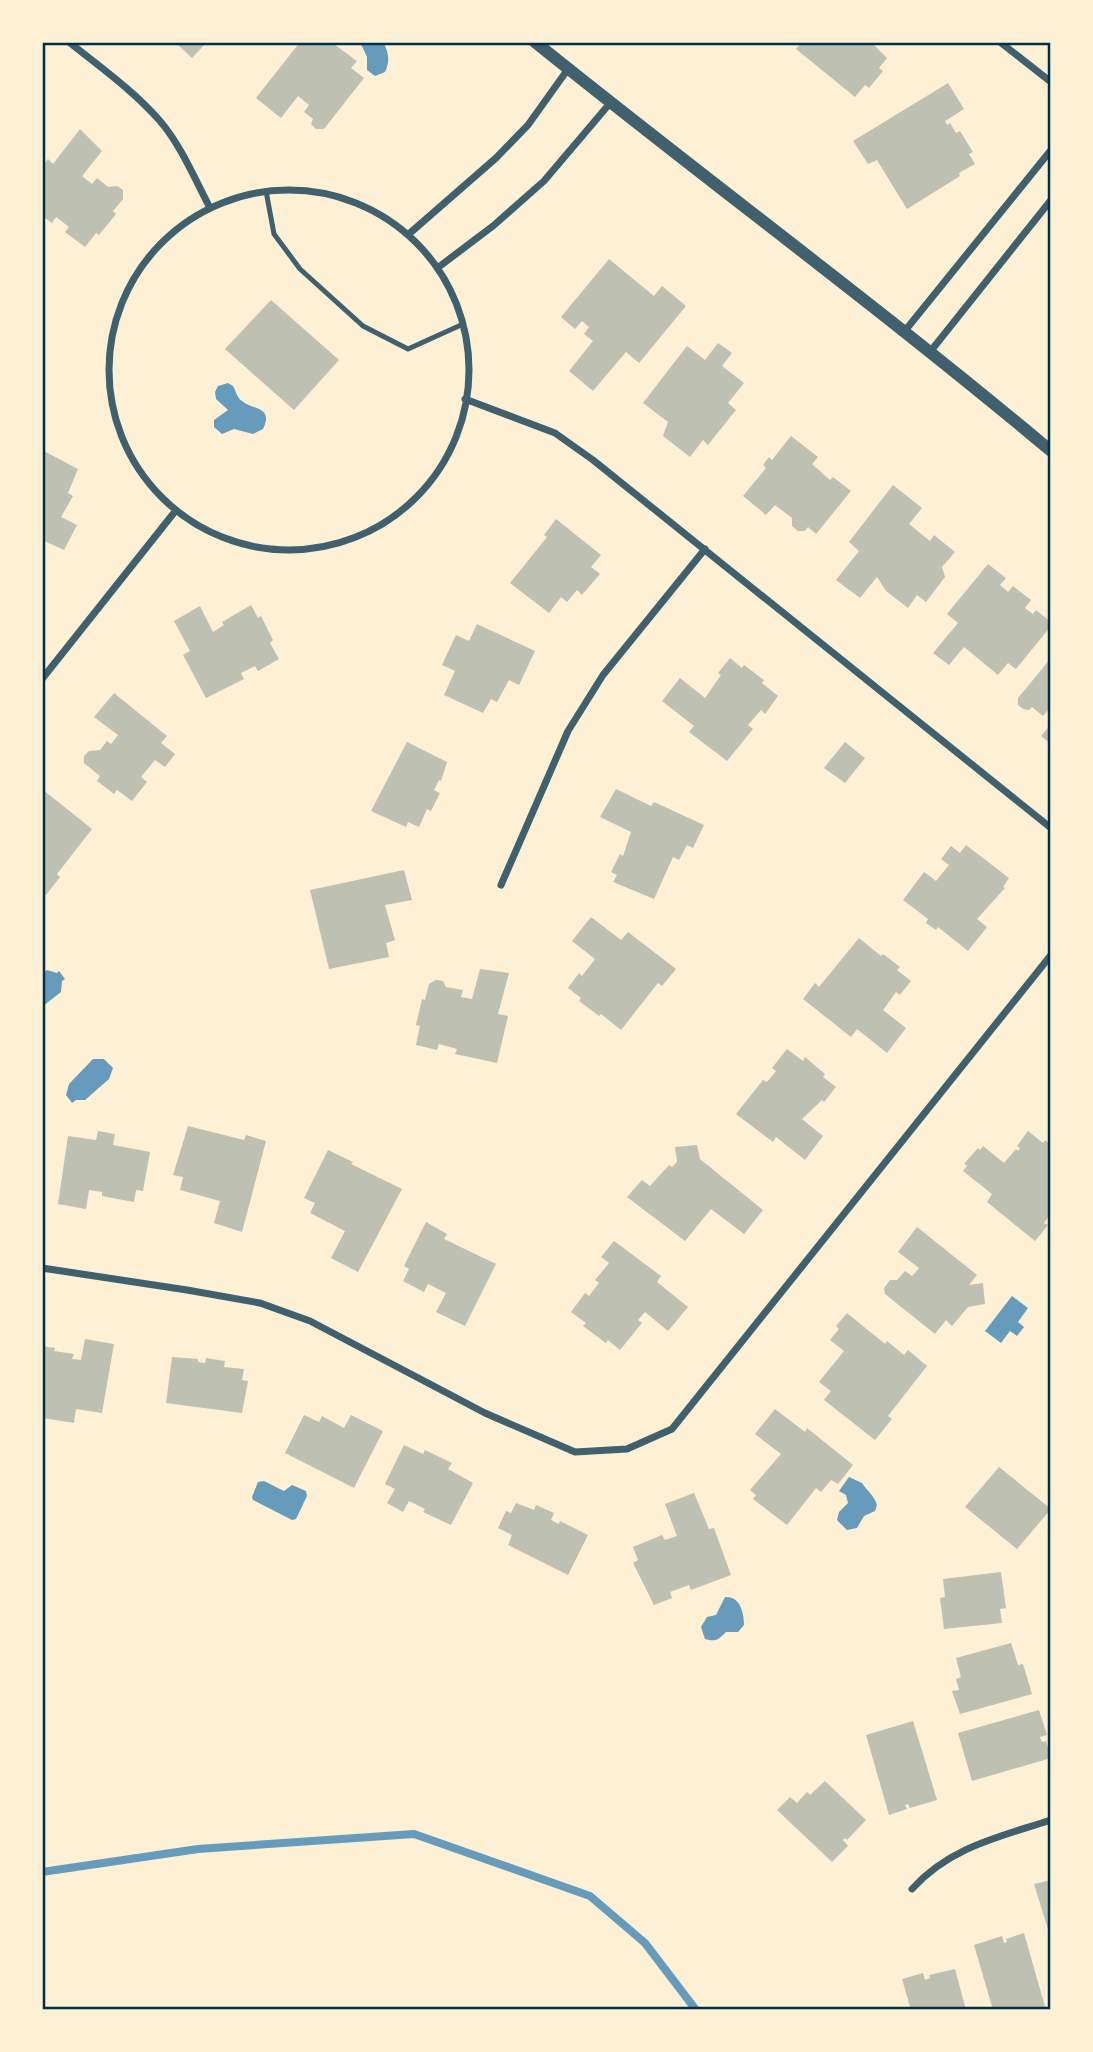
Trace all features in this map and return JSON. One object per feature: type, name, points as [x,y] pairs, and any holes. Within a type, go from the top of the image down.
[{"type":"street","points":[[69,42],[122,84],[161,122],[192,172],[209,206]]},
{"type":"street","points":[[535,42],[930,352],[1051,451]]},
{"type":"street","points":[[1000,42],[1051,82]]},
{"type":"street","points":[[410,233],[496,159],[528,125],[568,69]]},
{"type":"street","points":[[440,266],[493,226],[544,181],[611,102]]},
{"type":"street","points":[[904,332],[1051,150]]},
{"type":"street","points":[[299,188],[328,192],[361,203],[410,233],[429,250],[440,266],[456,305],[465,340],[465,399],[457,430],[430,480],[405,507],[364,533],[329,547],[302,551],[263,551],[224,541],[201,532],[173,514],[133,459],[119,428],[112,369],[117,332],[128,297],[151,258],[183,222],[209,206],[238,194],[266,191],[299,188]]},
{"type":"street","points":[[930,352],[1051,200]]},
{"type":"street","points":[[465,399],[555,433],[705,548],[1051,828]]},
{"type":"street","points":[[42,679],[173,514]]},
{"type":"street","points":[[501,885],[568,731],[603,675],[705,548]]},
{"type":"street","points":[[42,1268],[260,1303],[310,1321],[485,1413],[575,1452],[627,1449],[672,1429],[1051,955]]},
{"type":"street","points":[[912,1889],[929,1870],[968,1847],[1051,1820]]},
{"type":"lane","points":[[266,191],[274,234],[300,269],[363,326],[408,349],[461,325]]},
{"type":"water","points":[[360,42],[383,42],[388,57],[385,72],[375,76],[367,70],[367,57]]},
{"type":"water","points":[[228,383],[233,386],[240,400],[264,412],[266,422],[263,429],[253,434],[234,429],[222,434],[214,427],[214,420],[228,410],[216,399],[215,392],[218,386]]},
{"type":"water","points":[[47,970],[57,973],[59,971],[65,979],[62,981],[61,992],[43,1006],[42,973]]},
{"type":"water","points":[[93,1059],[104,1059],[113,1068],[109,1079],[85,1100],[72,1103],[66,1095],[69,1084]]},
{"type":"water","points":[[1012,1296],[1028,1308],[1018,1322],[1024,1327],[1017,1336],[1010,1331],[1001,1343],[985,1331]]},
{"type":"water","points":[[849,1477],[862,1483],[877,1505],[875,1511],[864,1516],[857,1528],[847,1530],[837,1520],[839,1512],[848,1503],[846,1495],[839,1491]]},
{"type":"water","points":[[264,1481],[284,1491],[292,1485],[306,1491],[307,1496],[296,1519],[292,1520],[253,1500],[258,1482]]},
{"type":"water","points":[[725,1597],[738,1602],[744,1625],[738,1632],[726,1632],[719,1639],[705,1639],[701,1627],[707,1617],[716,1615]]},
{"type":"building","points":[[175,42],[207,42],[192,58]]},
{"type":"building","points":[[300,42],[309,42],[314,46],[314,42],[335,42],[335,45],[357,61],[351,68],[364,78],[324,129],[316,129],[311,124],[313,119],[304,112],[309,105],[298,96],[281,118],[256,98]]},
{"type":"building","points":[[801,42],[871,42],[887,58],[879,68],[883,71],[869,88],[865,85],[855,97],[796,49]]},
{"type":"building","points":[[948,83],[964,109],[945,121],[947,125],[950,123],[956,133],[960,131],[973,152],[969,154],[975,164],[907,209],[877,160],[868,164],[853,141]]},
{"type":"building","points":[[80,129],[102,151],[82,176],[92,184],[97,178],[108,187],[117,186],[123,190],[123,199],[113,211],[116,214],[85,247],[65,232],[69,227],[56,217],[52,223],[42,216],[42,166],[48,159],[53,164]]},
{"type":"building","points":[[609,259],[654,296],[662,286],[686,306],[639,363],[626,352],[593,391],[569,371],[593,341],[584,334],[589,327],[582,321],[575,329],[561,317]]},
{"type":"building","points":[[271,300],[339,360],[294,410],[225,349]]},
{"type":"building","points":[[718,343],[732,353],[722,366],[744,383],[728,403],[736,410],[708,445],[703,440],[690,457],[663,436],[668,422],[643,403],[687,346],[705,360]]},
{"type":"building","points":[[791,436],[818,457],[812,464],[830,480],[833,477],[851,491],[816,534],[808,527],[805,531],[798,531],[792,526],[792,518],[775,505],[766,515],[743,496],[766,468],[763,465],[769,457],[772,460]]},
{"type":"building","points":[[42,450],[78,469],[68,493],[73,496],[61,517],[77,525],[64,550],[42,540]]},
{"type":"building","points":[[893,485],[922,508],[909,524],[930,541],[934,535],[955,552],[942,567],[945,577],[926,602],[917,595],[908,608],[886,591],[877,577],[860,598],[836,580],[859,551],[849,542]]},
{"type":"building","points":[[556,519],[601,555],[591,567],[600,574],[582,595],[577,590],[567,602],[561,597],[549,613],[510,583],[547,537],[544,535]]},
{"type":"building","points":[[988,564],[1006,578],[1000,585],[1008,592],[1013,586],[1031,600],[1025,608],[1033,614],[1036,610],[1051,622],[1051,626],[1016,669],[1008,663],[998,675],[964,647],[949,665],[933,653],[958,623],[947,614]]},
{"type":"building","points":[[251,605],[258,618],[261,616],[273,640],[270,643],[279,659],[258,671],[255,666],[241,673],[244,679],[206,698],[183,655],[190,651],[174,621],[200,606],[213,632],[224,625],[222,622]]},
{"type":"building","points":[[477,624],[535,651],[519,685],[509,680],[497,702],[491,699],[483,713],[444,695],[455,671],[442,665],[456,635],[469,641]]},
{"type":"building","points":[[730,658],[764,680],[762,683],[778,696],[765,714],[761,710],[748,725],[753,729],[727,761],[689,732],[694,726],[662,701],[680,678],[705,698],[721,675],[718,673]]},
{"type":"building","points":[[1051,658],[1051,712],[1048,710],[1043,716],[1032,707],[1029,710],[1023,709],[1018,705],[1018,698]]},
{"type":"building","points":[[114,693],[167,736],[161,743],[175,754],[165,767],[155,760],[141,777],[147,782],[132,801],[117,790],[114,794],[97,781],[100,776],[84,763],[84,756],[89,751],[100,750],[107,741],[111,744],[118,735],[94,717]]},
{"type":"building","points":[[1051,724],[1051,744],[1041,736]]},
{"type":"building","points":[[407,742],[447,762],[441,781],[439,780],[434,790],[440,793],[431,811],[427,809],[419,827],[408,822],[406,827],[371,811]]},
{"type":"building","points":[[845,742],[865,758],[845,783],[824,768]]},
{"type":"building","points":[[42,789],[92,829],[57,874],[60,877],[46,895],[42,892]]},
{"type":"building","points":[[616,789],[651,806],[654,802],[704,825],[693,848],[687,845],[679,860],[673,857],[654,899],[613,882],[617,875],[611,872],[620,854],[623,856],[631,832],[600,817]]},
{"type":"building","points":[[966,845],[1009,878],[1003,887],[1005,888],[977,919],[987,927],[968,951],[938,927],[936,930],[926,923],[928,919],[903,900],[924,872],[936,881],[949,865],[941,859],[951,846],[960,853]]},
{"type":"building","points":[[404,870],[412,900],[385,905],[395,940],[386,943],[389,957],[329,969],[310,890]]},
{"type":"building","points":[[591,917],[621,940],[628,932],[676,969],[662,986],[658,983],[621,1030],[579,1001],[581,998],[568,988],[579,973],[582,976],[595,959],[572,941]]},
{"type":"building","points":[[859,938],[900,967],[897,970],[911,981],[900,995],[896,992],[883,1010],[906,1028],[887,1053],[857,1029],[851,1037],[803,999],[815,983],[819,987]]},
{"type":"building","points":[[480,969],[509,973],[498,1014],[508,1016],[497,1063],[455,1054],[457,1049],[439,1044],[437,1050],[416,1045],[420,1026],[416,1025],[422,999],[425,1000],[429,984],[436,980],[443,981],[446,987],[463,990],[461,997],[472,999]]},
{"type":"building","points":[[787,1049],[803,1061],[805,1057],[836,1087],[824,1102],[822,1100],[802,1119],[823,1136],[805,1160],[776,1137],[773,1142],[736,1114],[763,1080],[767,1082],[776,1071],[772,1068]]},
{"type":"building","points":[[188,1126],[244,1140],[246,1135],[266,1141],[242,1232],[214,1223],[220,1201],[180,1190],[183,1177],[173,1175]]},
{"type":"building","points":[[98,1131],[115,1134],[113,1145],[150,1152],[143,1191],[136,1190],[134,1202],[102,1196],[102,1192],[89,1190],[86,1209],[58,1204],[68,1136],[96,1140]]},
{"type":"building","points":[[1028,1131],[1043,1143],[1045,1140],[1051,1145],[1051,1213],[1044,1223],[1048,1225],[1035,1241],[987,1202],[992,1194],[963,1171],[967,1166],[964,1164],[983,1146],[1004,1163],[1016,1149],[1018,1151],[1020,1148],[1017,1146]]},
{"type":"building","points":[[697,1145],[700,1159],[763,1210],[744,1234],[711,1209],[685,1241],[627,1197],[642,1180],[650,1186],[669,1165],[672,1167],[677,1162],[675,1147]]},
{"type":"building","points":[[328,1150],[402,1189],[358,1272],[331,1258],[345,1231],[310,1213],[315,1203],[304,1198]]},
{"type":"building","points":[[426,1222],[447,1234],[444,1239],[496,1264],[465,1326],[436,1312],[446,1293],[428,1284],[424,1292],[403,1281],[409,1269],[404,1266]]},
{"type":"building","points":[[917,1227],[977,1275],[969,1285],[983,1283],[985,1304],[968,1307],[952,1326],[946,1320],[935,1334],[885,1294],[884,1288],[890,1280],[897,1280],[905,1271],[912,1276],[919,1268],[898,1252]]},
{"type":"building","points":[[614,1241],[661,1276],[657,1282],[688,1307],[668,1331],[645,1312],[638,1320],[642,1323],[620,1350],[583,1326],[586,1323],[571,1312],[585,1293],[589,1296],[599,1283],[595,1280],[609,1263],[601,1257]]},
{"type":"building","points":[[847,1313],[885,1344],[887,1341],[904,1355],[908,1350],[927,1366],[888,1416],[892,1419],[875,1440],[824,1400],[831,1391],[819,1382],[844,1351],[830,1340],[839,1329],[836,1326]]},
{"type":"building","points":[[85,1339],[114,1344],[102,1413],[76,1409],[74,1423],[43,1418],[42,1346],[74,1354],[72,1359],[81,1360]]},
{"type":"building","points":[[172,1357],[198,1359],[198,1362],[205,1363],[206,1358],[225,1361],[224,1367],[244,1369],[242,1380],[248,1381],[242,1413],[166,1403]]},
{"type":"building","points":[[775,1409],[805,1432],[807,1428],[853,1465],[838,1484],[831,1480],[821,1492],[816,1488],[787,1525],[753,1499],[756,1495],[750,1490],[781,1454],[755,1434]]},
{"type":"building","points":[[304,1415],[319,1422],[322,1416],[344,1428],[351,1415],[383,1431],[354,1488],[285,1453]]},
{"type":"building","points":[[404,1445],[423,1454],[425,1450],[452,1463],[448,1469],[473,1483],[451,1525],[423,1512],[425,1509],[409,1501],[403,1512],[387,1503],[395,1489],[385,1484]]},
{"type":"building","points":[[999,1467],[1051,1509],[1017,1549],[965,1507]]},
{"type":"building","points":[[694,1493],[709,1529],[714,1528],[731,1575],[691,1590],[689,1585],[670,1592],[672,1598],[654,1605],[633,1563],[638,1560],[633,1547],[662,1535],[665,1540],[677,1536],[665,1504]]},
{"type":"building","points":[[516,1503],[534,1510],[536,1505],[554,1513],[551,1520],[559,1524],[560,1521],[588,1535],[568,1575],[508,1545],[512,1535],[498,1528],[506,1511],[511,1513]]},
{"type":"building","points":[[1001,1572],[1006,1608],[1000,1609],[1002,1623],[944,1629],[940,1598],[945,1597],[943,1579]]},
{"type":"building","points":[[1011,1643],[1018,1665],[1023,1664],[1032,1694],[960,1714],[952,1691],[959,1690],[956,1679],[961,1677],[956,1658]]},
{"type":"building","points":[[1039,1710],[1047,1735],[1040,1737],[1042,1742],[1046,1741],[1051,1758],[972,1781],[958,1733]]},
{"type":"building","points":[[913,1721],[937,1800],[910,1808],[908,1804],[905,1805],[907,1809],[889,1815],[866,1735]]},
{"type":"building","points":[[825,1781],[866,1820],[847,1840],[843,1840],[848,1846],[832,1862],[777,1810],[790,1797],[797,1803],[807,1792],[810,1795]]},
{"type":"building","points":[[1051,1880],[1051,1936],[1050,1936],[1034,1884]]},
{"type":"building","points":[[1024,1933],[1046,2010],[993,2010],[974,1945],[1002,1936],[1004,1943],[1007,1942],[1006,1939]]},
{"type":"building","points":[[955,1969],[966,2010],[911,2010],[902,1979],[923,1973],[925,1980],[930,1978],[929,1975]]},
{"type":"waterway","points":[[42,1872],[198,1849],[414,1834],[590,1896],[645,1943],[696,2010]]}]
